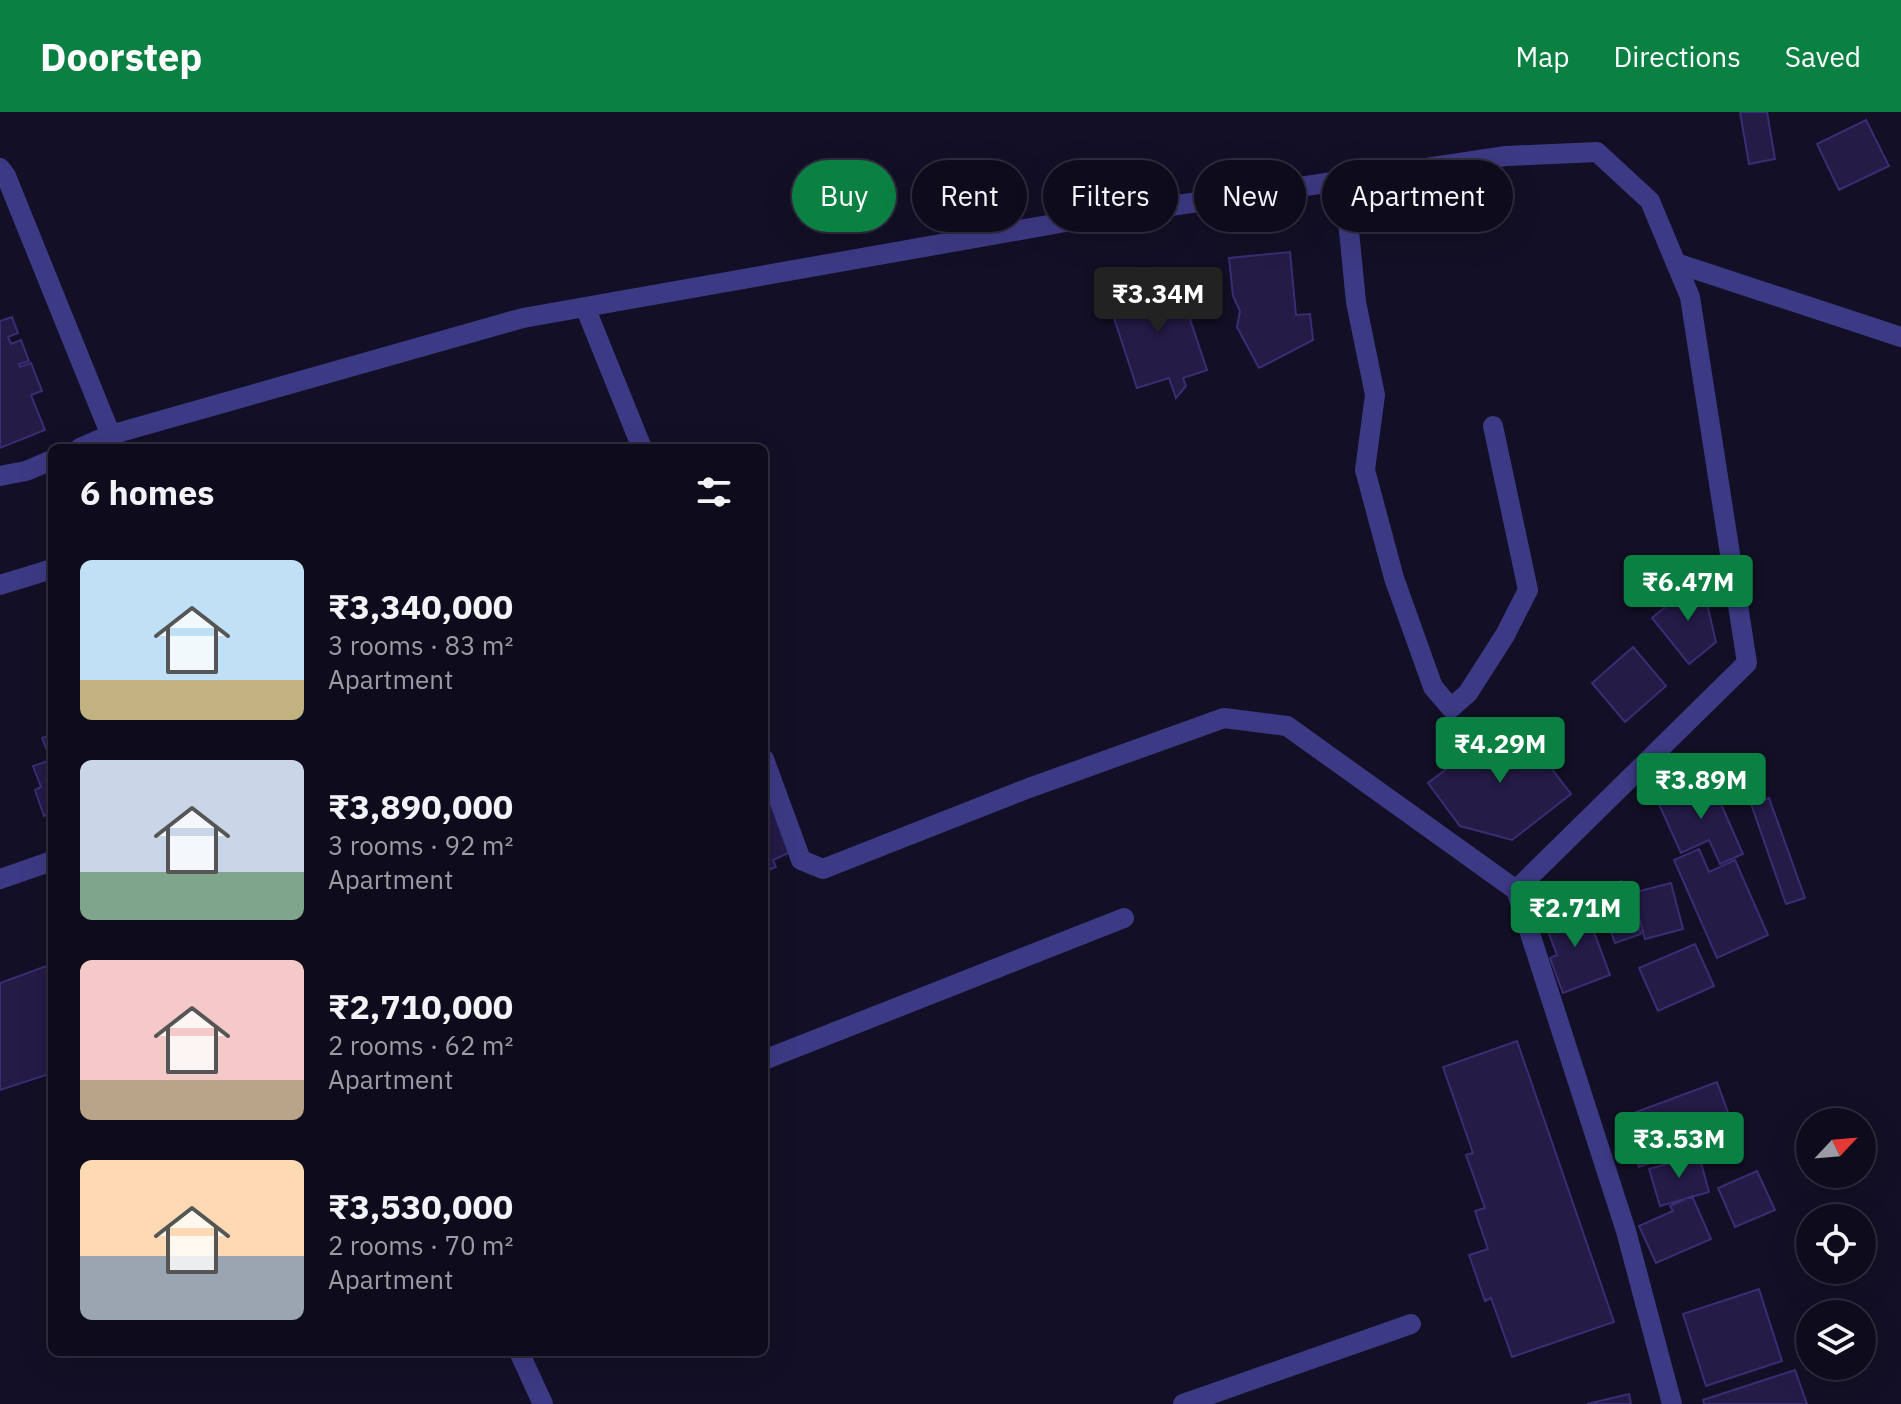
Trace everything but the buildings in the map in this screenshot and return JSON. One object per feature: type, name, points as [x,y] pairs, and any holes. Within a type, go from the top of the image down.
[{"type":"street","points":[[1479,160],[1597,152],[1650,201],[1690,297],[1747,663],[1516,890]]},
{"type":"street","points":[[0,168],[6,176],[113,441],[523,318],[1071,221],[1322,183]]},
{"type":"street","points":[[1349,232],[1356,302],[1375,395],[1365,470],[1394,578],[1433,687],[1451,708],[1468,693],[1505,635],[1528,590],[1493,426]]},
{"type":"street","points":[[1676,263],[1901,337]]},
{"type":"street","points":[[585,307],[640,444]]},
{"type":"street","points":[[0,476],[26,471],[48,462]]},
{"type":"street","points":[[0,585],[48,570]]},
{"type":"street","points":[[768,770],[801,860],[823,869],[1029,788],[1224,718],[1287,726],[1516,890],[1626,1231],[1672,1404]]},
{"type":"street","points":[[0,879],[48,862]]},
{"type":"street","points":[[768,1058],[1124,918]]},
{"type":"street","points":[[1183,1404],[1411,1324]]},
{"type":"street","points":[[521,1356],[543,1404]]}]
